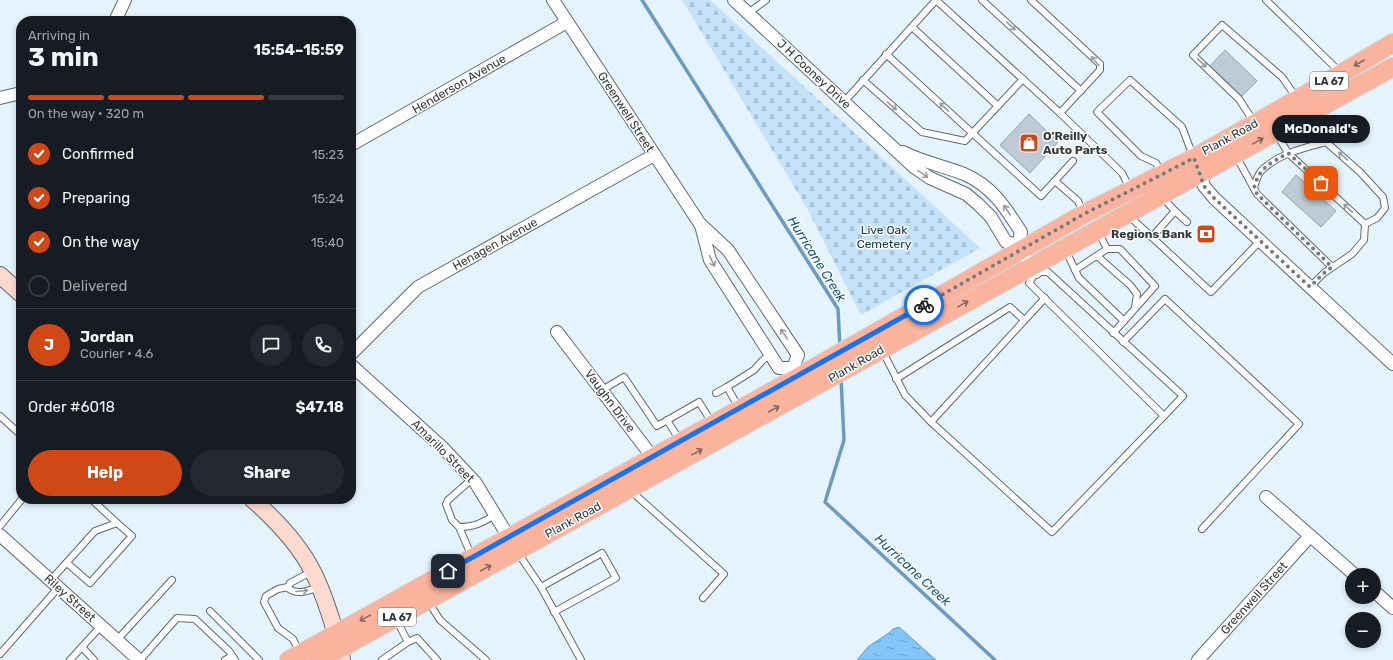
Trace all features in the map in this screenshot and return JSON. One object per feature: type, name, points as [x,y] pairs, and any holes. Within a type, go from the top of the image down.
[{"type":"main road","name":"Plank Road","points":[[320,660],[473,557],[513,544],[628,489],[681,442],[739,409],[799,379],[828,370],[1034,269],[1064,248],[1161,196],[1197,166],[1255,123],[1393,43]]},
{"type":"main road","name":"Plank Road","points":[[870,349],[1020,247],[1162,174],[1197,166],[1235,154],[1393,67]]},
{"type":"main road","name":"Plank Road","points":[[295,657],[339,648],[395,618],[427,600],[513,544],[658,464],[799,379]]},
{"type":"street","points":[[117,16],[125,0]]},
{"type":"street","name":"Greenwell Street","points":[[553,0],[700,224],[728,250],[798,355],[799,379]]},
{"type":"street","name":"J H Cooney Drive","points":[[734,0],[914,167],[924,175],[956,189],[971,198],[991,217],[1006,242],[1020,247]]},
{"type":"street","name":"Henderson Avenue","points":[[356,143],[567,22]]},
{"type":"street","points":[[0,98],[16,94]]},
{"type":"street","name":"J H Cooney Drive","points":[[894,148],[915,158],[964,174],[987,188],[1006,207],[1020,232],[1020,247],[1034,269]]},
{"type":"street","name":"Henagen Avenue","points":[[356,349],[418,287],[654,155]]},
{"type":"street","points":[[1197,166],[1204,186],[1214,198],[1393,364]]},
{"type":"street","name":"Greenwell Street","points":[[700,224],[710,260],[770,354],[779,368],[799,379]]},
{"type":"street","points":[[0,275],[16,289]]},
{"type":"street","name":"Vaughn Drive","points":[[557,332],[658,464]]},
{"type":"street","name":"Amarillo Street","points":[[356,370],[442,448],[472,479],[513,544]]},
{"type":"street","points":[[1266,497],[1347,568]]},
{"type":"street","points":[[258,504],[265,510],[298,548],[313,571],[320,587],[339,648]]},
{"type":"street","name":"Riley Street","points":[[0,535],[140,660]]},
{"type":"street","name":"Greenwell Street","points":[[1198,660],[1310,536]]},
{"type":"street","points":[[1381,597],[1393,608]]},
{"type":"lane","points":[[748,13],[766,0]]},
{"type":"lane","points":[[844,102],[936,0],[1060,113],[1122,173],[1131,190]]},
{"type":"lane","points":[[982,0],[1081,91]]},
{"type":"lane","points":[[1031,0],[1100,64],[1100,70],[1060,113]]},
{"type":"lane","points":[[1266,0],[1341,73]]},
{"type":"lane","points":[[1255,123],[1239,100],[1193,55],[1222,25],[1282,77],[1298,99]]},
{"type":"lane","points":[[912,27],[998,106]]},
{"type":"lane","points":[[886,54],[1041,196],[1073,161]]},
{"type":"lane","points":[[863,80],[922,132],[965,141],[1023,79]]},
{"type":"lane","points":[[1162,174],[1156,163],[1141,156],[1097,112],[1130,80],[1182,127],[1197,166]]},
{"type":"lane","points":[[1275,132],[1288,153],[1365,224]]},
{"type":"lane","points":[[1254,188],[1262,169],[1288,153],[1326,142],[1360,172],[1383,197],[1385,208],[1377,218],[1365,224]]},
{"type":"lane","points":[[1235,154],[1257,194],[1332,267]]},
{"type":"lane","points":[[1055,181],[1078,201],[1084,214]]},
{"type":"lane","points":[[1161,196],[1187,222]]},
{"type":"lane","points":[[1152,237],[1175,211]]},
{"type":"lane","points":[[1127,214],[1211,292],[1260,241]]},
{"type":"lane","points":[[1310,287],[1324,273],[1352,254],[1364,240],[1365,224]]},
{"type":"lane","points":[[1097,230],[1107,249]]},
{"type":"lane","points":[[1064,248],[1079,278],[1124,321]]},
{"type":"lane","points":[[1075,270],[1107,249],[1120,248],[1155,286],[1113,333]]},
{"type":"lane","points":[[1097,256],[1130,285],[1137,294],[1135,308]]},
{"type":"lane","points":[[870,349],[896,379],[906,395],[932,422],[1052,532],[1164,416],[1183,396],[1048,272],[1034,269],[1029,283],[1164,416]]},
{"type":"lane","points":[[932,422],[1045,298]]},
{"type":"lane","points":[[1123,342],[1165,299],[1298,424],[1202,529]]},
{"type":"lane","points":[[896,379],[1010,307],[1024,320]]},
{"type":"lane","points":[[716,393],[754,370],[770,354]]},
{"type":"lane","points":[[602,390],[624,377],[657,426],[699,402],[712,424]]},
{"type":"lane","points":[[727,387],[739,409]]},
{"type":"lane","points":[[0,416],[16,430]]},
{"type":"lane","points":[[667,420],[681,442]]},
{"type":"lane","points":[[472,479],[448,500],[446,504],[452,520],[459,527],[473,557]]},
{"type":"lane","points":[[628,489],[724,574],[703,598]]},
{"type":"lane","points":[[0,526],[18,504]]},
{"type":"lane","points":[[67,563],[90,583],[132,536],[96,504]]},
{"type":"lane","points":[[459,527],[476,526],[495,515]]},
{"type":"lane","points":[[0,654],[54,584],[67,563],[95,531],[117,523]]},
{"type":"lane","points":[[513,544],[541,587],[581,660]]},
{"type":"lane","points":[[541,587],[602,553],[616,578],[554,612]]},
{"type":"lane","points":[[295,657],[293,640],[278,628],[264,602],[266,596],[278,589],[288,586],[290,583],[313,571]]},
{"type":"lane","points":[[117,640],[172,580]]},
{"type":"lane","points":[[288,586],[290,590],[302,592],[320,587]]},
{"type":"lane","points":[[427,600],[440,620],[486,660]]},
{"type":"lane","points":[[210,611],[259,660]]},
{"type":"lane","points":[[140,660],[177,618],[195,619],[229,651],[234,658],[225,660]]},
{"type":"lane","points":[[395,618],[408,642]]},
{"type":"lane","points":[[70,660],[101,626]]},
{"type":"lane","points":[[382,660],[408,642],[417,638],[437,660]]},
{"type":"lane","points":[[82,647],[94,660]]},
{"type":"green space","name":"Live Oak Cemetery","points":[[682,0],[710,0],[980,248],[861,315],[808,210]]},
{"type":"water","points":[[899,627],[936,660],[857,660],[869,646],[893,629]]},
{"type":"building","points":[[1225,50],[1257,81],[1242,96],[1210,66]]},
{"type":"building","name":"O'Reilly Auto Parts","points":[[1029,114],[1058,142],[1030,173],[1000,145]]},
{"type":"building","points":[[1296,175],[1336,211],[1321,227],[1282,192]]},
{"type":"waterway","name":"Hurricane Creek","points":[[642,0],[838,309],[840,348]]},
{"type":"waterway","name":"Hurricane Creek","points":[[841,378],[844,440],[825,502],[995,660]]},
{"type":"way so far","points":[[924,305],[1084,214],[1194,158],[1204,186],[1214,198],[1310,287],[1332,267],[1257,194],[1254,188],[1262,169],[1288,153],[1321,183]]},
{"type":"place","name":"O'Reilly Auto Parts","points":[[1029,143]]},
{"type":"place","name":"McDonald's","points":[[1321,183]]},
{"type":"place","name":"Regions Bank","points":[[1206,234]]},
{"type":"route","points":[[448,571],[924,305]]}]
